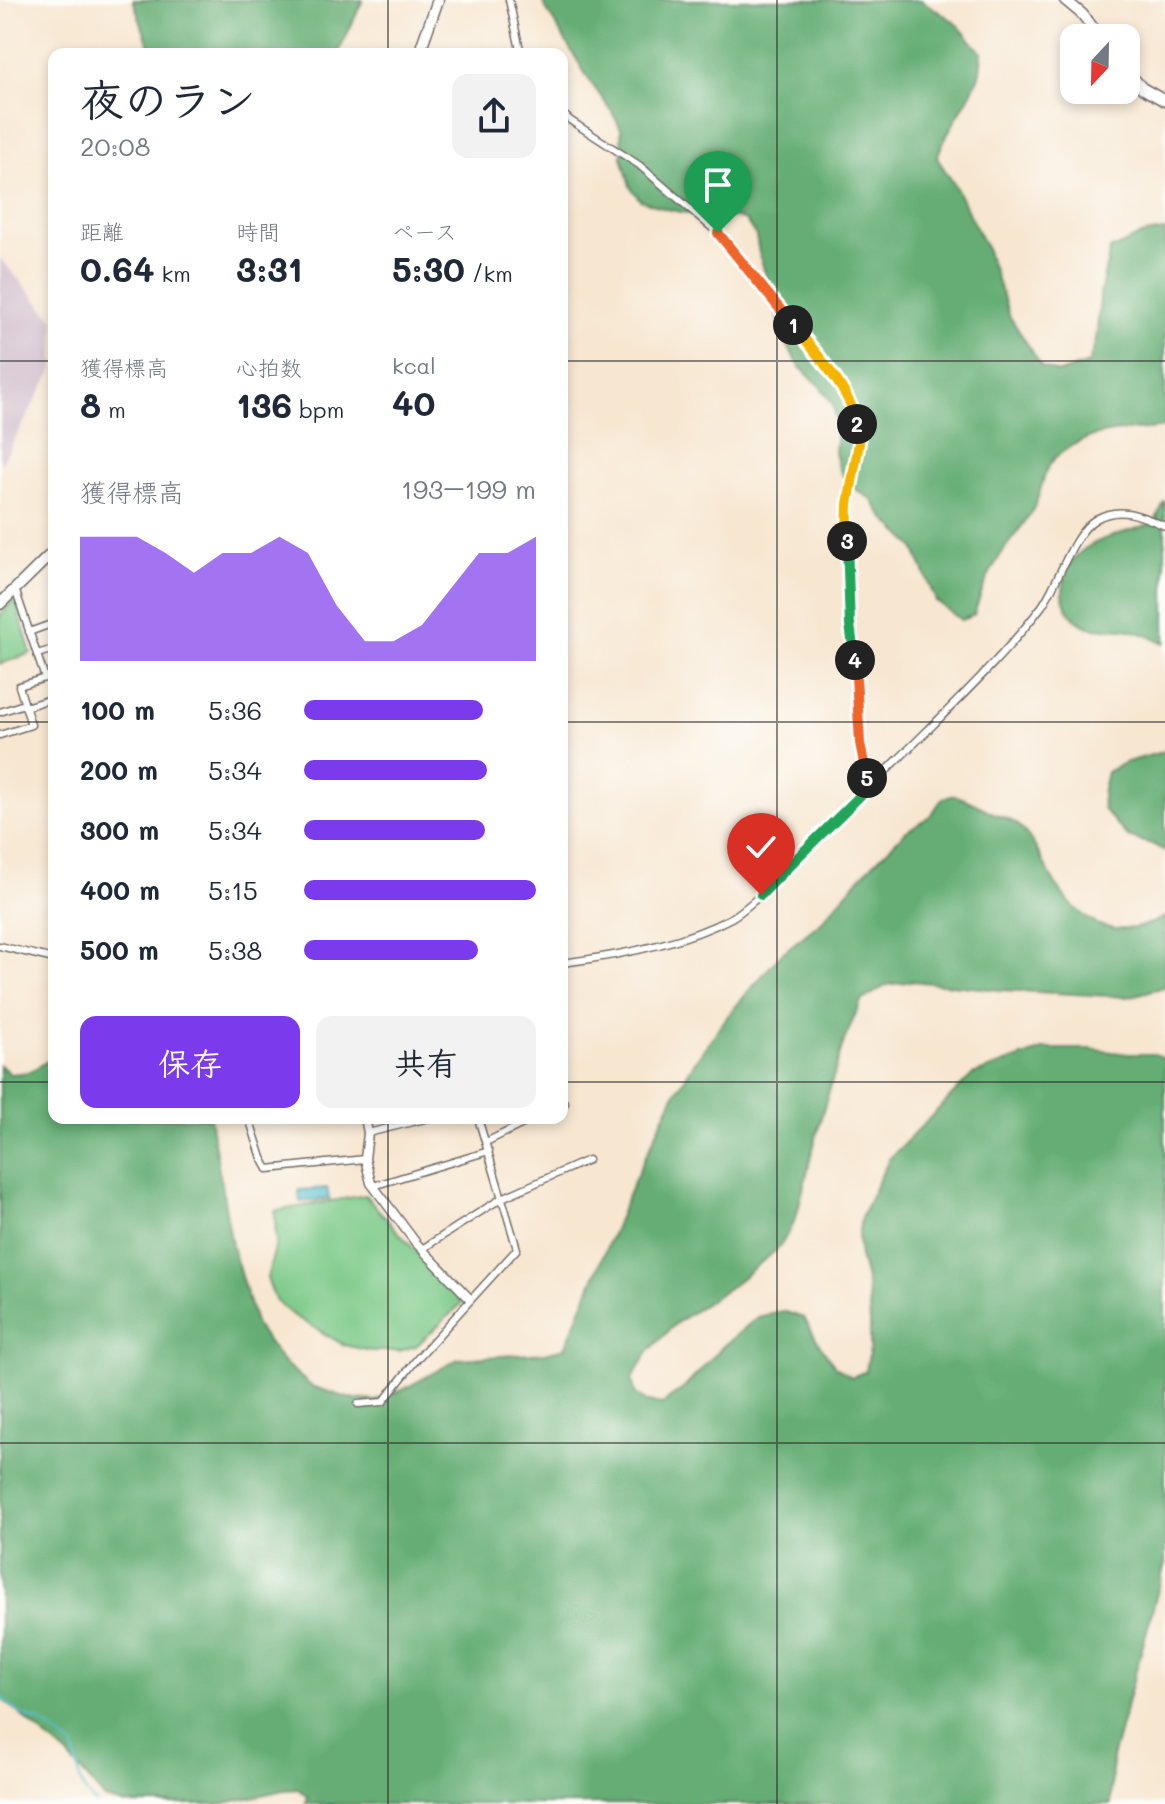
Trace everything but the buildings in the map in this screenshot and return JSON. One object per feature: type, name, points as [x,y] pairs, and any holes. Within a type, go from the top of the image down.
[{"type":"main road","points":[[422,48],[438,0]]},
{"type":"main road","points":[[1065,0],[1090,24]]},
{"type":"main road","points":[[1140,86],[1165,101]]},
{"type":"main road","points":[[0,604],[48,557]]},
{"type":"street","points":[[509,0],[520,48]]},
{"type":"street","points":[[568,117],[639,165],[718,233],[817,353],[857,418],[859,443],[848,504],[847,543],[860,743],[865,774],[871,785]]},
{"type":"street","points":[[568,962],[677,940],[734,917],[761,895],[997,659],[1054,588],[1075,542],[1085,528],[1095,519],[1122,512],[1135,513],[1165,526]]},
{"type":"street","points":[[15,589],[45,678]]},
{"type":"street","points":[[29,632],[48,625]]},
{"type":"street","points":[[37,654],[48,651]]},
{"type":"street","points":[[0,735],[31,725],[19,686],[48,677]]},
{"type":"street","points":[[0,712],[48,700]]},
{"type":"street","points":[[0,946],[48,958]]},
{"type":"street","points":[[251,1124],[268,1169],[365,1159]]},
{"type":"street","points":[[366,1124],[365,1159],[373,1186],[422,1249],[470,1299]]},
{"type":"street","points":[[368,1133],[405,1124]]},
{"type":"street","points":[[358,1404],[383,1402],[416,1360],[517,1249],[480,1124]]},
{"type":"street","points":[[486,1142],[523,1124]]},
{"type":"street","points":[[373,1186],[489,1151]]},
{"type":"street","points":[[422,1249],[502,1198],[588,1160]]},
{"type":"shaded area","points":[[0,258],[48,313],[48,378],[0,466]]},
{"type":"green space","points":[[133,0],[363,0],[341,48],[150,48]]},
{"type":"green space","points":[[543,0],[921,0],[955,22],[982,53],[981,66],[937,158],[954,184],[986,248],[1010,317],[1042,367],[1059,373],[1089,363],[1096,340],[1101,289],[1110,250],[1144,234],[1165,231],[1165,427],[1091,437],[1055,458],[1047,469],[1033,509],[992,570],[974,615],[961,620],[936,601],[914,547],[885,519],[871,499],[849,485],[839,468],[835,453],[837,427],[833,404],[801,368],[786,344],[756,236],[746,221],[735,217],[701,216],[640,200],[630,186],[622,157],[621,129]]},
{"type":"green space","points":[[1165,501],[1165,643],[1134,631],[1097,628],[1081,623],[1073,617],[1063,598],[1065,575],[1072,561],[1094,543],[1154,523]]},
{"type":"green space","points":[[15,599],[31,653],[0,664],[0,615]]},
{"type":"green space","points":[[1165,751],[1165,851],[1128,837],[1103,809],[1102,793],[1107,772],[1124,763]]},
{"type":"green space","points":[[954,795],[1017,825],[1031,840],[1067,900],[1091,921],[1117,929],[1132,929],[1165,917],[1165,987],[1128,997],[1000,990],[912,981],[887,985],[861,1001],[844,1041],[820,1121],[796,1218],[780,1247],[734,1284],[675,1324],[648,1352],[632,1379],[635,1393],[647,1402],[662,1404],[684,1388],[723,1346],[758,1317],[783,1311],[804,1318],[836,1367],[852,1377],[866,1371],[870,1322],[867,1284],[858,1238],[861,1217],[889,1159],[972,1075],[1045,1049],[1155,1054],[1165,1060],[1165,1564],[1112,1758],[1111,1804],[306,1804],[308,1797],[298,1789],[221,1804],[124,1804],[105,1799],[68,1756],[0,1697],[0,1065],[10,1074],[29,1072],[48,1061],[48,1124],[211,1124],[232,1246],[256,1326],[282,1361],[311,1386],[348,1398],[376,1401],[458,1359],[544,1353],[565,1348],[632,1186],[673,1097],[698,1057],[730,1013],[781,954],[820,923],[863,874],[905,832],[930,816],[942,799]]},
{"type":"green space","points":[[365,1195],[462,1303],[416,1346],[399,1351],[371,1351],[344,1345],[291,1314],[275,1300],[267,1278],[276,1244],[275,1211]]},
{"type":"water","points":[[327,1188],[329,1199],[300,1202],[299,1190]]},
{"type":"waterway","points":[[0,1696],[20,1714],[41,1722],[74,1747],[82,1786],[97,1804]]},
{"type":"route","points":[[718,233],[817,353],[857,418],[859,443],[848,504],[847,543],[860,743],[865,774],[871,785],[761,895]]}]
